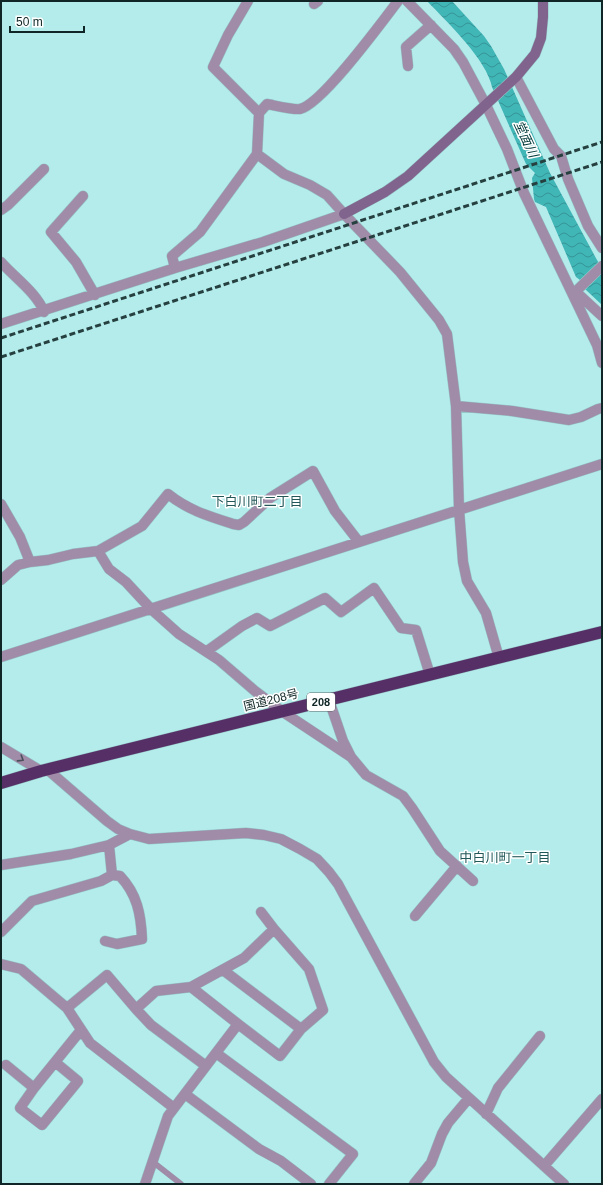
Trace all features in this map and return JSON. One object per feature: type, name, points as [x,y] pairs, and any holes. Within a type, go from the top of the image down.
[{"type":"highway","name":"国道208号","points":[[1,783],[602,632]]},
{"type":"highway","name":"国道208号","points":[[1,775],[44,771]]},
{"type":"street","points":[[248,1],[228,35],[213,67],[259,113]]},
{"type":"street","points":[[175,268],[172,256],[200,232],[257,154],[259,113],[267,104],[300,109],[314,101],[351,61],[398,1]]},
{"type":"street","points":[[407,1],[454,49],[486,105],[507,149],[524,193],[574,292],[602,363]]},
{"type":"street","points":[[1,324],[44,312],[175,268],[263,242],[344,214],[385,192],[408,176],[516,77],[535,54],[542,38],[543,1]]},
{"type":"street","points":[[408,66],[406,47],[431,25]]},
{"type":"street","points":[[516,77],[554,149],[560,156],[588,226],[602,248]]},
{"type":"street","points":[[257,154],[284,174],[310,185],[327,195],[400,272],[439,320],[447,334],[456,406],[459,509],[463,562],[467,581],[486,613],[499,658]]},
{"type":"street","points":[[1,210],[8,205],[44,169]]},
{"type":"street","points":[[83,196],[51,232],[76,262],[95,295]]},
{"type":"street","points":[[1,262],[42,306],[44,312]]},
{"type":"street","points":[[574,292],[602,266]]},
{"type":"street","points":[[574,292],[602,316]]},
{"type":"street","points":[[456,406],[512,411],[569,420],[602,408]]},
{"type":"street","points":[[1,657],[602,464]]},
{"type":"street","points":[[1,580],[18,564],[98,551],[142,526],[168,494],[179,503],[195,512],[239,525],[270,498],[313,471],[335,511],[359,542]]},
{"type":"street","points":[[1,504],[20,537],[30,562]]},
{"type":"street","points":[[98,551],[109,569],[126,582],[152,609],[180,634],[207,651],[283,712],[351,757]]},
{"type":"street","points":[[207,651],[256,618],[270,626],[325,598],[342,612],[374,588],[401,628],[416,630],[430,675]]},
{"type":"street","points":[[329,700],[343,741],[351,757],[366,775],[403,796],[440,851],[473,881]]},
{"type":"street","points":[[1,746],[44,771],[107,821],[118,829],[130,834],[149,839],[246,833],[264,835],[281,839],[317,859],[330,872],[338,884],[434,1062],[446,1077],[564,1184]]},
{"type":"street","points":[[1,865],[71,854],[109,845],[130,834]]},
{"type":"street","points":[[109,845],[112,875]]},
{"type":"street","points":[[415,916],[457,866]]},
{"type":"street","points":[[2,930],[32,901],[101,881],[112,875],[120,876],[128,884],[134,897],[142,920],[142,938],[117,944],[105,941]]},
{"type":"street","points":[[191,986],[280,1056],[301,1029],[323,1010],[309,969],[261,912]]},
{"type":"street","points":[[136,1009],[156,991],[191,986],[244,958],[274,929]]},
{"type":"street","points":[[1,964],[21,970],[67,1008],[90,1043],[174,1108]]},
{"type":"street","points":[[223,970],[301,1029]]},
{"type":"street","points":[[67,1008],[107,975],[151,1024],[206,1066]]},
{"type":"street","points":[[145,1184],[168,1116],[238,1024]]},
{"type":"street","points":[[55,1062],[78,1081],[42,1125],[20,1108],[34,1088],[55,1062],[81,1030]]},
{"type":"street","points":[[486,1114],[498,1088],[540,1036]]},
{"type":"street","points":[[216,1053],[353,1154],[329,1184]]},
{"type":"street","points":[[6,1065],[34,1088]]},
{"type":"street","points":[[185,1094],[259,1150],[281,1161],[311,1184]]},
{"type":"street","points":[[414,1184],[431,1163],[442,1134],[448,1123],[469,1098]]},
{"type":"street","points":[[544,1166],[602,1099]]},
{"type":"lane","points":[[153,1162],[181,1184]]},
{"type":"water","name":"堂面川","points":[[427,1],[452,1],[484,36],[491,46],[504,69],[550,173],[602,267],[602,305],[585,289],[580,280],[576,277],[546,207],[535,202],[532,178],[535,173],[526,164],[483,65],[475,53],[455,30]]},
{"type":"railway","points":[[1,338],[602,142]]},
{"type":"railway","points":[[1,357],[602,162]]},
{"type":"district","name":"下白川町二丁目","points":[[257,501]]},
{"type":"district","name":"中白川町一丁目","points":[[505,857]]}]
